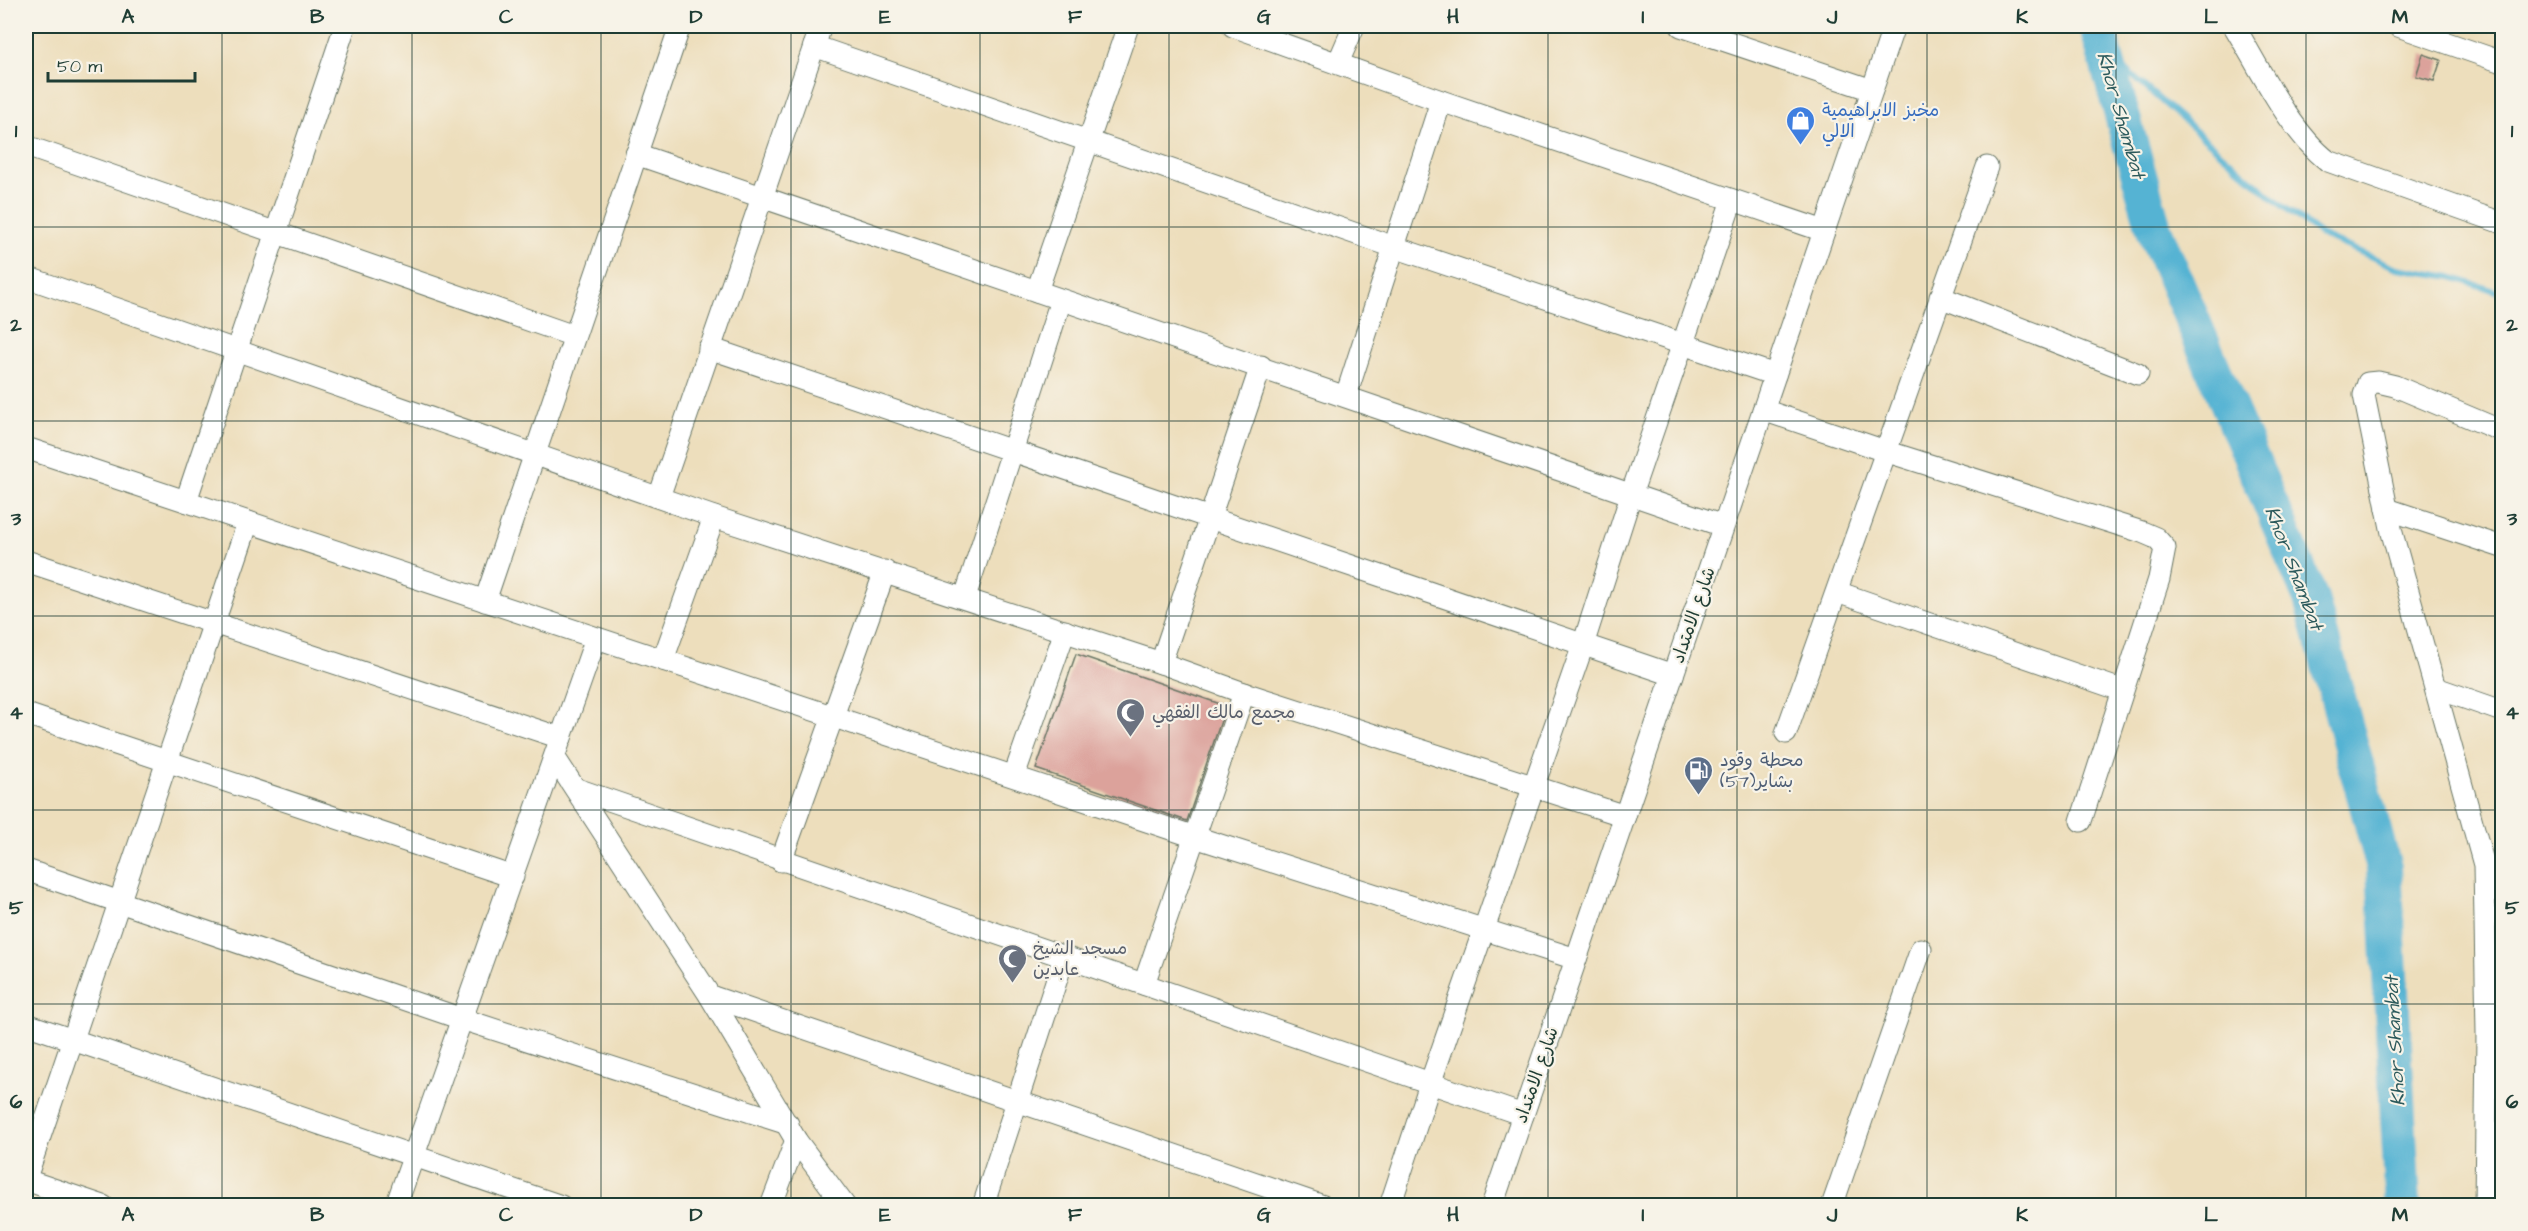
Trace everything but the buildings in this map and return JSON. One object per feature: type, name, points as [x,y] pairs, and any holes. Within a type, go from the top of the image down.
[{"type":"street","points":[[186,501],[345,26]]},
{"type":"street","points":[[485,601],[680,26]]},
{"type":"street","points":[[659,497],[821,26]]},
{"type":"street","points":[[1037,291],[1128,26]]},
{"type":"street","points":[[1233,26],[1441,101],[1824,231]]},
{"type":"street","points":[[1338,63],[1354,26]]},
{"type":"street","points":[[1682,26],[1872,90]]},
{"type":"street","name":"شارع الامتداد","points":[[1492,1206],[1894,26]]},
{"type":"street","points":[[2234,26],[2307,141],[2328,161],[2502,223]]},
{"type":"street","points":[[2398,26],[2502,62]]},
{"type":"street","points":[[814,46],[1394,247],[1775,375]]},
{"type":"street","points":[[1346,396],[1441,101]]},
{"type":"street","points":[[26,146],[574,336]]},
{"type":"street","points":[[636,154],[1723,526]]},
{"type":"street","points":[[1786,733],[1987,167]]},
{"type":"street","points":[[1390,1206],[1431,1081],[1583,645],[1631,495],[1732,200]]},
{"type":"street","points":[[26,277],[714,517],[885,571],[1245,693],[1625,816]]},
{"type":"street","points":[[1940,297],[2138,374]]},
{"type":"street","points":[[964,597],[1061,300]]},
{"type":"street","points":[[709,348],[1673,675]]},
{"type":"street","points":[[1161,663],[1261,366]]},
{"type":"street","points":[[2491,1196],[2495,1035],[2493,868],[2436,688],[2387,509],[2364,395],[2368,383],[2378,382],[2395,386],[2502,431]]},
{"type":"street","points":[[1763,410],[1885,452],[2156,538],[2166,548],[2165,559],[2121,690],[2081,821]]},
{"type":"street","points":[[26,448],[1195,837],[1576,959]]},
{"type":"street","points":[[2387,509],[2502,547]]},
{"type":"street","points":[[663,660],[714,517]]},
{"type":"street","points":[[103,1206],[26,1179],[248,522]]},
{"type":"street","points":[[26,561],[213,623],[558,748],[577,789],[710,996],[792,1132],[846,1206]]},
{"type":"street","points":[[781,861],[885,571]]},
{"type":"street","points":[[1836,592],[2121,690]]},
{"type":"street","points":[[1014,776],[1065,631]]},
{"type":"street","points":[[396,1206],[596,638]]},
{"type":"street","points":[[2436,688],[2502,711]]},
{"type":"street","points":[[1144,984],[1245,693]]},
{"type":"street","points":[[26,714],[513,877]]},
{"type":"street","points":[[577,789],[781,861],[1523,1114]]},
{"type":"street","points":[[26,870],[792,1132]]},
{"type":"street","points":[[1832,1206],[1922,950]]},
{"type":"street","points":[[983,1206],[1064,957]]},
{"type":"street","points":[[710,996],[1323,1206]]},
{"type":"street","points":[[26,1024],[561,1206]]},
{"type":"street","points":[[771,1206],[792,1132]]},
{"type":"waterway","name":"Khor Shambat","points":[[2097,26],[2155,232],[2311,599],[2384,868],[2403,1206]]},
{"type":"waterway","points":[[2105,52],[2275,200],[2321,235],[2397,268],[2451,277],[2502,293]]},
{"type":"place","name":"مخبز الابراهيمية الالي","points":[[1801,146]]},
{"type":"place","name":"مجمع مالك الفقهي","points":[[1131,738]]},
{"type":"place","name":"محطة وقود بشاير(57)","points":[[1699,796]]},
{"type":"place","name":"مسجد الشيخ عابدين","points":[[1012,984]]}]
